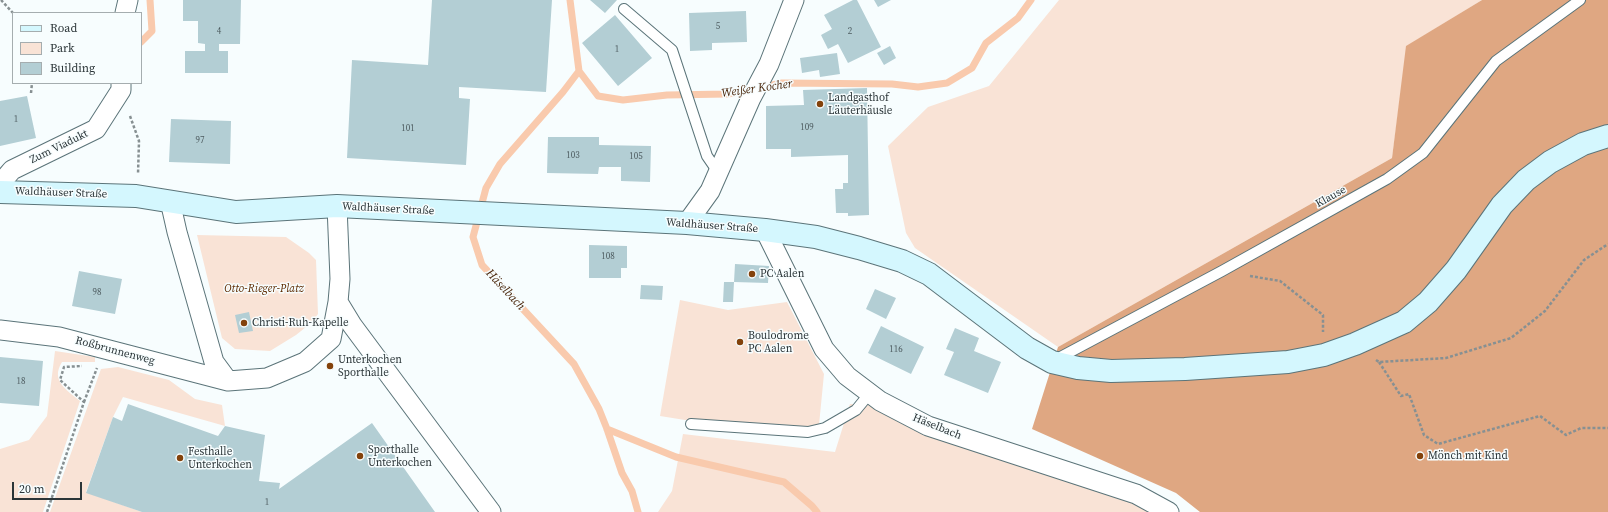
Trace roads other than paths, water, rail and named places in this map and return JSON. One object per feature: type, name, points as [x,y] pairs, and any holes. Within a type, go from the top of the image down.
[{"type":"street","points":[[125,12],[128,0]]},
{"type":"street","points":[[687,223],[710,191],[751,98],[769,64],[794,0]]},
{"type":"street","name":"Zum Viadukt","points":[[0,184],[12,170],[96,129],[121,86]]},
{"type":"street","name":"Waldhäuser Straße","points":[[0,192],[136,196],[236,212],[336,206],[467,214],[687,223],[765,230],[823,239],[859,248],[909,264],[929,274],[1027,348],[1052,362],[1078,368],[1111,371],[1185,370],[1288,362],[1324,354],[1355,344],[1404,322],[1428,302],[1456,270],[1502,205],[1526,180],[1550,162],[1583,144],[1608,136]]},
{"type":"street","points":[[170,201],[177,232],[214,362],[228,381],[267,378],[305,362],[331,339],[338,302]]},
{"type":"street","name":"Waldhäuser Straße","points":[[336,206],[340,279],[338,302]]},
{"type":"street","name":"Häselbach","points":[[765,230],[824,349],[847,376],[880,401],[928,426],[1136,494],[1169,512]]},
{"type":"street","points":[[338,302],[352,325],[491,512]]},
{"type":"street","name":"Roßbrunnenweg","points":[[0,330],[59,337],[228,381]]},
{"type":"lane","name":"Klause","points":[[1052,362],[1222,272],[1387,179],[1422,153],[1496,61],[1580,0]]},
{"type":"lane","points":[[624,9],[672,50],[690,107],[708,156],[718,172]]},
{"type":"lane","points":[[691,424],[808,432],[825,428],[856,410],[870,393]]},
{"type":"waterway","name":"Weißer Kocher","points":[[142,41],[152,31],[150,0]]},
{"type":"waterway","name":"Weißer Kocher","points":[[570,0],[579,71],[598,96],[623,100],[667,95],[728,94],[782,83],[892,84],[918,87],[947,83],[972,68],[986,43],[1018,18],[1031,0]]},
{"type":"waterway","name":"Häselbach","points":[[579,71],[563,92],[500,164],[486,188],[473,237],[482,265],[574,364],[599,409],[622,473],[632,491],[638,512]]},
{"type":"waterway","points":[[607,429],[676,457],[784,482],[817,512]]},
{"type":"place","name":"Landgasthof Läuterhäusle","points":[[820,104]]},
{"type":"place","name":"PC Aalen","points":[[752,274]]},
{"type":"place","name":"Christi-Ruh-Kapelle","points":[[244,323]]},
{"type":"place","name":"Boulodrome PC Aalen","points":[[740,342]]},
{"type":"place","name":"Unterkochen Sporthalle","points":[[330,366]]},
{"type":"place","name":"Sporthalle Unterkochen","points":[[360,456]]},
{"type":"place","name":"Mönch mit Kind","points":[[1420,456]]},
{"type":"place","name":"Festhalle Unterkochen","points":[[180,458]]},
{"type":"park label","name":"Otto-Rieger-Platz","points":[[264,289]]}]
